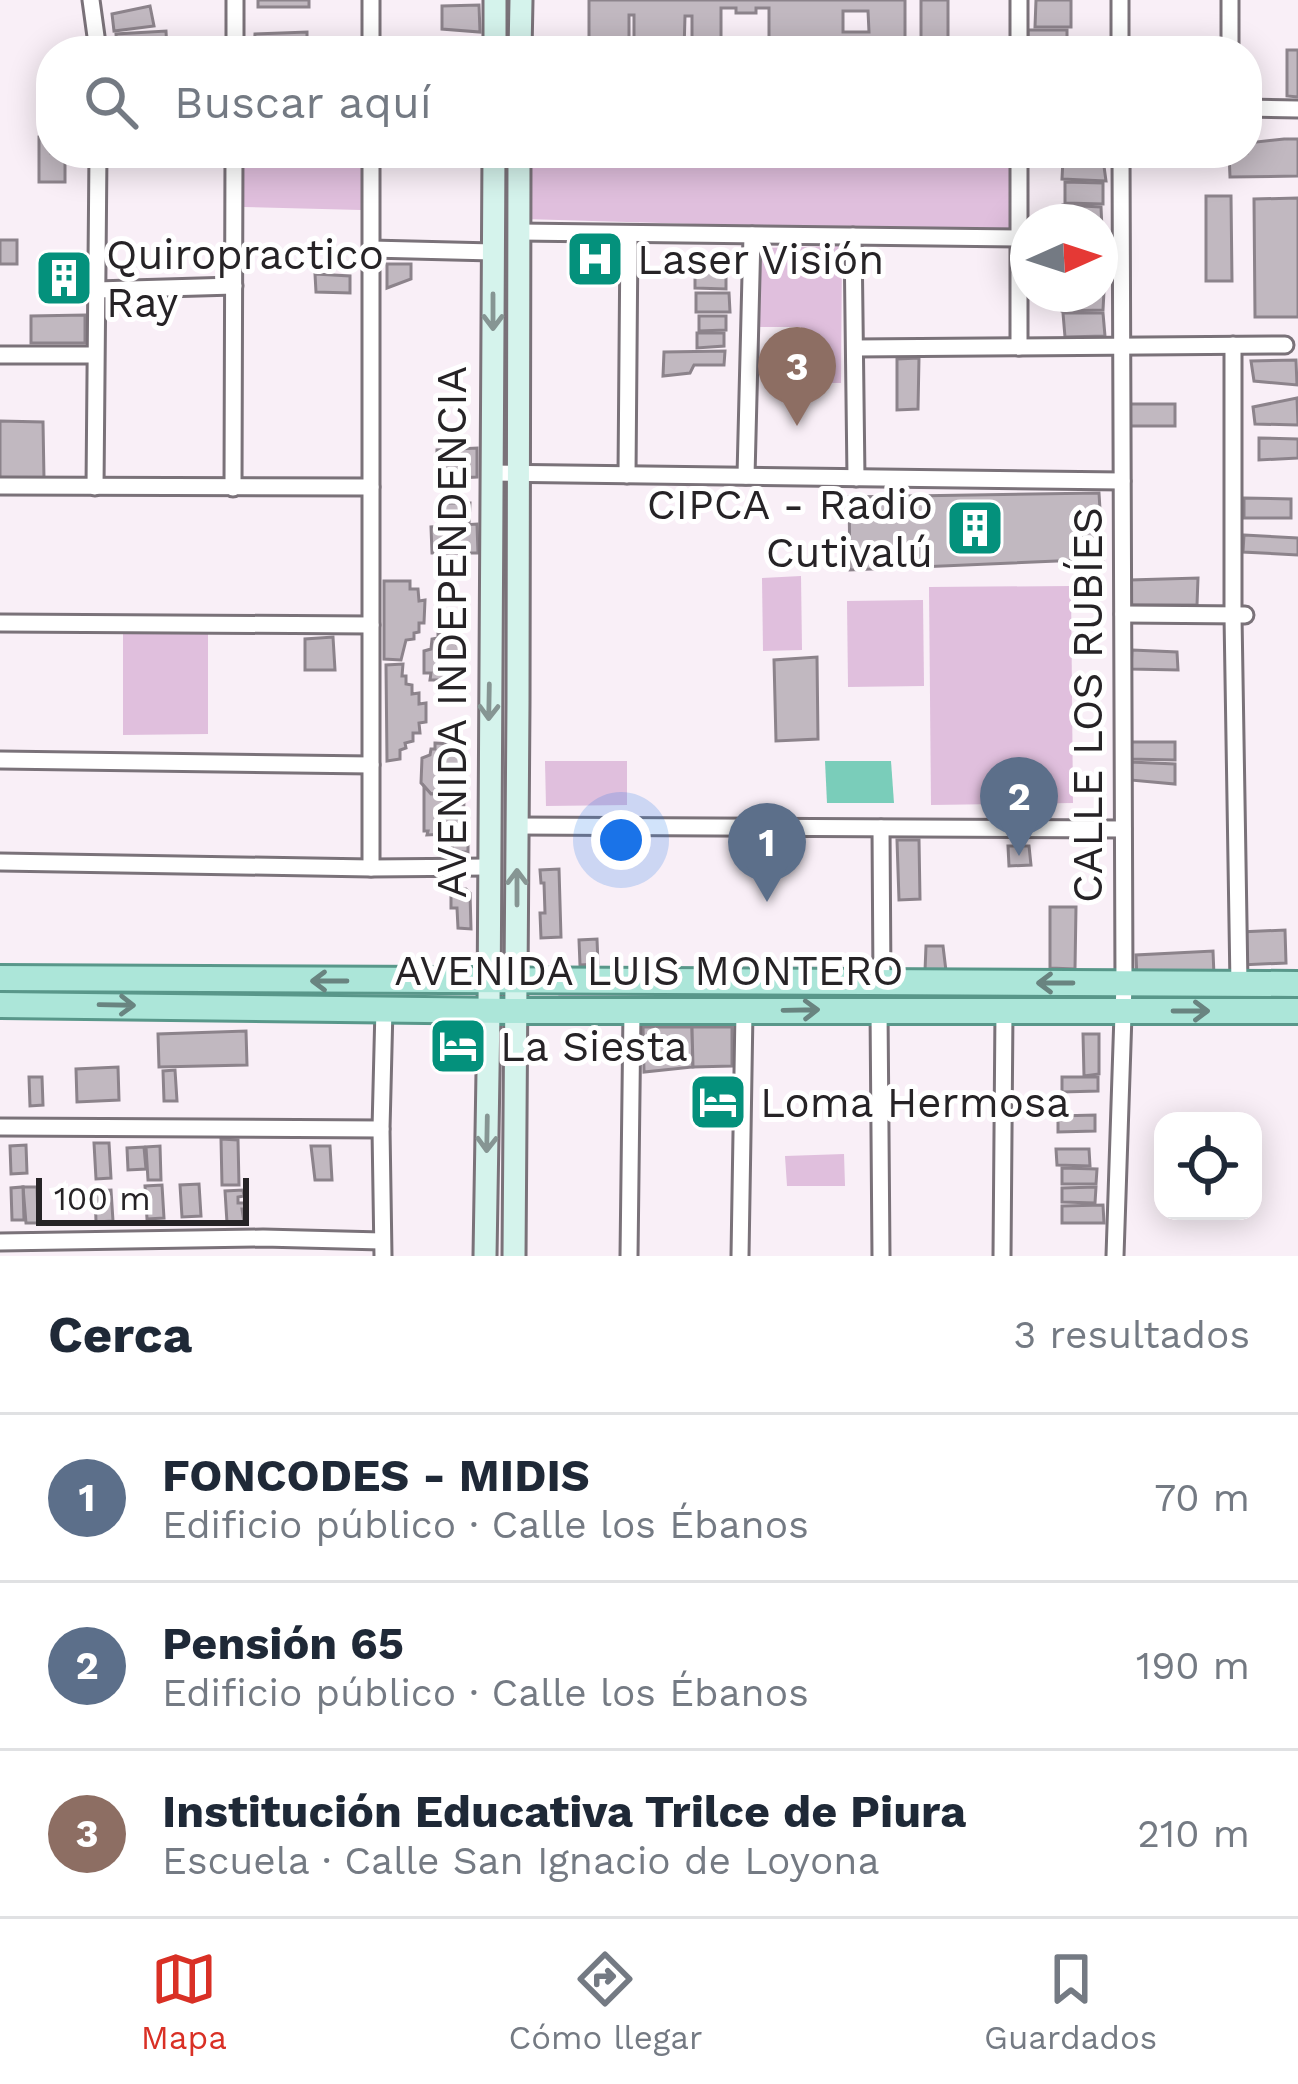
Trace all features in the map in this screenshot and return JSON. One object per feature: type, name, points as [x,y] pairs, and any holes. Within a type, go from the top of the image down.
[{"type":"main road","points":[[495,0],[495,36]]},
{"type":"main road","points":[[520,36],[521,0]]},
{"type":"main road","name":"AVENIDA INDEPENDENCIA","points":[[484,1256],[494,168]]},
{"type":"main road","name":"AVENIDA INDEPENDENCIA","points":[[514,1256],[519,168]]},
{"type":"main road","name":"AVENIDA LUIS MONTERO","points":[[0,978],[1298,984]]},
{"type":"main road","name":"AVENIDA LUIS MONTERO","points":[[0,1005],[489,1011],[1298,1011]]},
{"type":"street","points":[[91,0],[96,36]]},
{"type":"street","points":[[235,0],[235,36]]},
{"type":"street","points":[[371,0],[371,36]]},
{"type":"street","points":[[1019,0],[1019,36]]},
{"type":"street","points":[[1120,0],[1120,36]]},
{"type":"street","points":[[1230,0],[1230,36]]},
{"type":"street","points":[[1262,108],[1298,109]]},
{"type":"street","points":[[95,487],[98,168]]},
{"type":"street","points":[[233,488],[234,168]]},
{"type":"street","points":[[370,868],[371,168]]},
{"type":"street","points":[[1019,168],[1020,204]]},
{"type":"street","name":"CALLE LOS RUBÍES","points":[[1115,1256],[1124,984],[1121,168]]},
{"type":"street","points":[[519,232],[1010,238]]},
{"type":"street","points":[[627,475],[629,234]]},
{"type":"street","points":[[746,476],[752,235]]},
{"type":"street","points":[[854,236],[856,478]]},
{"type":"street","points":[[371,249],[493,252]]},
{"type":"street","points":[[96,290],[234,286]]},
{"type":"street","points":[[1019,312],[1019,347]]},
{"type":"street","points":[[1233,345],[1239,984]]},
{"type":"street","points":[[855,348],[1285,345]]},
{"type":"street","points":[[0,356],[95,355]]},
{"type":"street","points":[[491,473],[1122,481]]},
{"type":"street","points":[[0,486],[371,487]]},
{"type":"street","points":[[1123,614],[1239,615]]},
{"type":"street","points":[[0,623],[371,625]]},
{"type":"street","points":[[0,760],[370,765]]},
{"type":"street","points":[[517,826],[1124,829]]},
{"type":"street","points":[[881,828],[882,982]]},
{"type":"street","points":[[0,862],[488,867]]},
{"type":"street","points":[[0,1242],[154,1249],[263,1238],[383,1248],[385,1008]]},
{"type":"street","points":[[879,1010],[881,1256]]},
{"type":"street","points":[[1002,1256],[1004,1010]]},
{"type":"street","points":[[628,1256],[632,1011]]},
{"type":"street","points":[[740,1256],[744,1011]]},
{"type":"street","points":[[0,1127],[381,1129]]},
{"type":"street","points":[[263,1238],[263,1256]]},
{"type":"shaded area","points":[[243,168],[361,168],[361,210],[244,207]]},
{"type":"shaded area","points":[[525,168],[1014,168],[1010,233],[524,219]]},
{"type":"shaded area","points":[[842,246],[841,383],[801,383],[801,327],[758,327],[759,248]]},
{"type":"shaded area","points":[[801,576],[802,650],[763,651],[762,578]]},
{"type":"shaded area","points":[[1071,586],[1073,803],[931,805],[929,587]]},
{"type":"shaded area","points":[[923,600],[924,686],[848,687],[847,601]]},
{"type":"shaded area","points":[[123,630],[208,631],[208,734],[123,735]]},
{"type":"shaded area","points":[[545,761],[627,761],[627,805],[546,806]]},
{"type":"shaded area","points":[[825,761],[891,761],[894,803],[827,803]]},
{"type":"shaded area","points":[[567,988],[1117,993],[1116,1003],[565,1003],[557,994]]},
{"type":"shaded area","points":[[844,1154],[845,1186],[787,1186],[785,1156]]},
{"type":"building","points":[[258,0],[309,0],[309,7],[258,7]]},
{"type":"building","points":[[589,0],[905,0],[905,36],[769,36],[769,8],[736,13],[736,8],[721,8],[721,36],[692,36],[692,16],[685,16],[684,36],[634,36],[634,15],[629,15],[629,36],[589,36]],"holes":[[[843,11],[868,11],[869,32],[843,32]]]},
{"type":"building","points":[[921,0],[948,0],[948,36],[921,36]]},
{"type":"building","points":[[1036,0],[1071,0],[1071,27],[1035,27]]},
{"type":"building","points":[[479,5],[480,32],[442,29],[442,6]]},
{"type":"building","points":[[150,6],[154,26],[114,31],[112,14]]},
{"type":"building","points":[[1028,30],[1067,30],[1067,36],[1028,36]]},
{"type":"building","points":[[166,31],[166,36],[116,36]]},
{"type":"building","points":[[307,32],[307,36],[255,36]]},
{"type":"building","points":[[1287,50],[1298,50],[1298,97],[1287,96]]},
{"type":"building","points":[[1298,139],[1298,176],[1230,177],[1230,168],[1262,168],[1262,141]]},
{"type":"building","points":[[39,168],[65,168],[65,182],[39,182]]},
{"type":"building","points":[[1063,168],[1104,168],[1106,181],[1062,179]]},
{"type":"building","points":[[1065,182],[1103,183],[1103,204],[1065,203]]},
{"type":"building","points":[[1206,196],[1231,196],[1232,281],[1206,281]]},
{"type":"building","points":[[1298,198],[1298,317],[1255,317],[1254,199]]},
{"type":"building","points":[[0,240],[17,240],[17,264],[0,264]]},
{"type":"building","name":"Laser Visión","points":[[578,249],[612,249],[612,270],[577,269]]},
{"type":"building","points":[[387,264],[411,264],[411,279],[387,288]]},
{"type":"building","name":"Quiropractico Ray","points":[[79,265],[79,290],[50,291],[50,266]]},
{"type":"building","points":[[726,272],[726,289],[695,288],[695,273]]},
{"type":"building","points":[[315,274],[350,276],[350,293],[316,292]]},
{"type":"building","points":[[696,293],[729,293],[730,312],[696,312]]},
{"type":"building","points":[[1063,313],[1103,313],[1105,336],[1065,337]]},
{"type":"building","points":[[85,315],[85,343],[31,343],[31,316]]},
{"type":"building","points":[[699,316],[726,316],[726,330],[699,331]]},
{"type":"building","points":[[697,333],[724,333],[724,346],[697,348]]},
{"type":"building","points":[[725,351],[724,365],[694,365],[690,373],[663,376],[664,352]]},
{"type":"building","points":[[919,358],[918,409],[897,410],[897,359]]},
{"type":"building","points":[[1296,360],[1297,385],[1254,381],[1251,361]]},
{"type":"building","points":[[1297,398],[1298,425],[1255,424],[1253,407]]},
{"type":"building","points":[[1127,404],[1175,404],[1175,426],[1127,426]]},
{"type":"building","points":[[0,421],[43,422],[44,479],[0,478]]},
{"type":"building","points":[[1259,438],[1298,439],[1298,458],[1259,460]]},
{"type":"building","points":[[477,448],[477,477],[436,479],[437,450]]},
{"type":"building","name":"CIPCA - Radio Cutivalú","points":[[1099,493],[1103,559],[850,570],[849,497]]},
{"type":"building","points":[[1244,498],[1291,499],[1291,518],[1244,518]]},
{"type":"building","points":[[444,503],[470,503],[469,523],[444,522]]},
{"type":"building","points":[[477,524],[478,553],[432,553],[431,527]]},
{"type":"building","points":[[1244,535],[1298,538],[1298,555],[1243,552]]},
{"type":"building","points":[[1198,578],[1197,605],[1129,605],[1130,580]]},
{"type":"building","points":[[384,581],[410,581],[410,589],[418,589],[419,601],[425,600],[424,623],[419,623],[414,639],[406,640],[401,660],[384,659]]},
{"type":"building","points":[[452,632],[452,639],[462,644],[462,675],[451,689],[438,690],[437,680],[424,673],[424,651],[431,649],[438,633]]},
{"type":"building","points":[[333,637],[335,670],[305,670],[305,639]]},
{"type":"building","points":[[1132,650],[1177,652],[1178,670],[1131,669]]},
{"type":"building","points":[[817,657],[818,739],[776,741],[774,660]]},
{"type":"building","points":[[403,664],[406,684],[412,685],[412,694],[419,693],[419,704],[426,703],[426,722],[419,723],[420,733],[413,733],[413,741],[400,750],[400,759],[387,761],[386,665]]},
{"type":"building","points":[[1129,742],[1175,742],[1175,760],[1129,759]]},
{"type":"building","points":[[435,743],[451,744],[451,750],[458,749],[462,755],[458,793],[431,794],[421,783],[422,758],[430,755]]},
{"type":"building","points":[[1130,762],[1175,764],[1175,784],[1130,780]]},
{"type":"building","points":[[424,786],[431,794],[458,793],[459,801],[464,802],[463,826],[447,825],[447,834],[427,835]]},
{"type":"building","points":[[468,826],[468,852],[453,852],[450,828]]},
{"type":"building","points":[[897,840],[919,840],[920,899],[899,900]]},
{"type":"building","points":[[1008,846],[1029,846],[1031,865],[1009,866]]},
{"type":"building","points":[[559,869],[561,937],[541,938],[540,913],[545,913],[540,870]]},
{"type":"building","points":[[466,889],[471,929],[458,928],[457,908],[451,908],[451,890]]},
{"type":"building","points":[[1050,907],[1076,907],[1075,969],[1050,968]]},
{"type":"building","points":[[1285,930],[1286,963],[1241,965],[1240,932]]},
{"type":"building","points":[[597,939],[598,964],[580,965],[579,940]]},
{"type":"building","points":[[926,946],[943,946],[946,971],[925,971]]},
{"type":"building","points":[[1213,951],[1214,976],[1137,979],[1136,955]]},
{"type":"building","points":[[643,1027],[692,1027],[693,1067],[644,1072]]},
{"type":"building","points":[[692,1027],[732,1027],[732,1066],[693,1067]]},
{"type":"building","points":[[246,1031],[247,1065],[159,1067],[158,1034]]},
{"type":"building","points":[[1083,1034],[1099,1034],[1099,1074],[1084,1076]]},
{"type":"building","points":[[118,1067],[119,1100],[77,1102],[76,1069]]},
{"type":"building","points":[[175,1070],[177,1101],[164,1101],[163,1071]]},
{"type":"building","points":[[29,1077],[42,1077],[43,1105],[30,1106]]},
{"type":"building","points":[[1062,1077],[1098,1077],[1098,1091],[1062,1092]]},
{"type":"building","name":"Loma Hermosa","points":[[732,1092],[732,1111],[703,1110],[704,1093]]},
{"type":"building","points":[[1095,1115],[1095,1131],[1058,1132],[1058,1116]]},
{"type":"building","points":[[221,1139],[238,1140],[239,1185],[222,1185]]},
{"type":"building","points":[[94,1143],[109,1143],[111,1178],[96,1179]]},
{"type":"building","points":[[26,1145],[27,1173],[11,1174],[10,1146]]},
{"type":"building","points":[[160,1146],[161,1180],[148,1180],[146,1147]]},
{"type":"building","points":[[311,1146],[330,1146],[332,1180],[315,1180]]},
{"type":"building","points":[[144,1147],[146,1169],[128,1170],[127,1148]]},
{"type":"building","points":[[1056,1149],[1089,1149],[1090,1166],[1057,1165]]},
{"type":"building","points":[[1062,1168],[1097,1169],[1096,1184],[1062,1184]]},
{"type":"building","points":[[199,1184],[201,1216],[182,1217],[180,1185]]},
{"type":"building","points":[[162,1185],[164,1218],[147,1219],[145,1186]]},
{"type":"building","points":[[23,1187],[37,1187],[38,1223],[26,1223]]},
{"type":"building","points":[[23,1187],[24,1220],[12,1220],[11,1188]]},
{"type":"building","points":[[1096,1187],[1095,1203],[1062,1202],[1062,1188]]},
{"type":"building","points":[[111,1190],[113,1221],[96,1222],[95,1191]]},
{"type":"building","points":[[243,1190],[238,1203],[246,1203],[244,1222],[227,1223],[225,1191]]},
{"type":"building","points":[[1103,1205],[1104,1223],[1062,1223],[1062,1206]]},
{"type":"place","name":"Laser Visión","points":[[595,259]]},
{"type":"place","name":"Quiropractico Ray","points":[[64,278]]},
{"type":"place","name":"Institución Educativa Trilce de Piura","points":[[797,426]]},
{"type":"place","name":"CIPCA - Radio Cutivalú","points":[[975,528]]},
{"type":"place","name":"Pensión 65","points":[[1019,856]]},
{"type":"place","name":"FONCODES - MIDIS","points":[[767,902]]},
{"type":"place","name":"La Siesta","points":[[458,1046]]},
{"type":"place","name":"Loma Hermosa","points":[[718,1102]]}]
